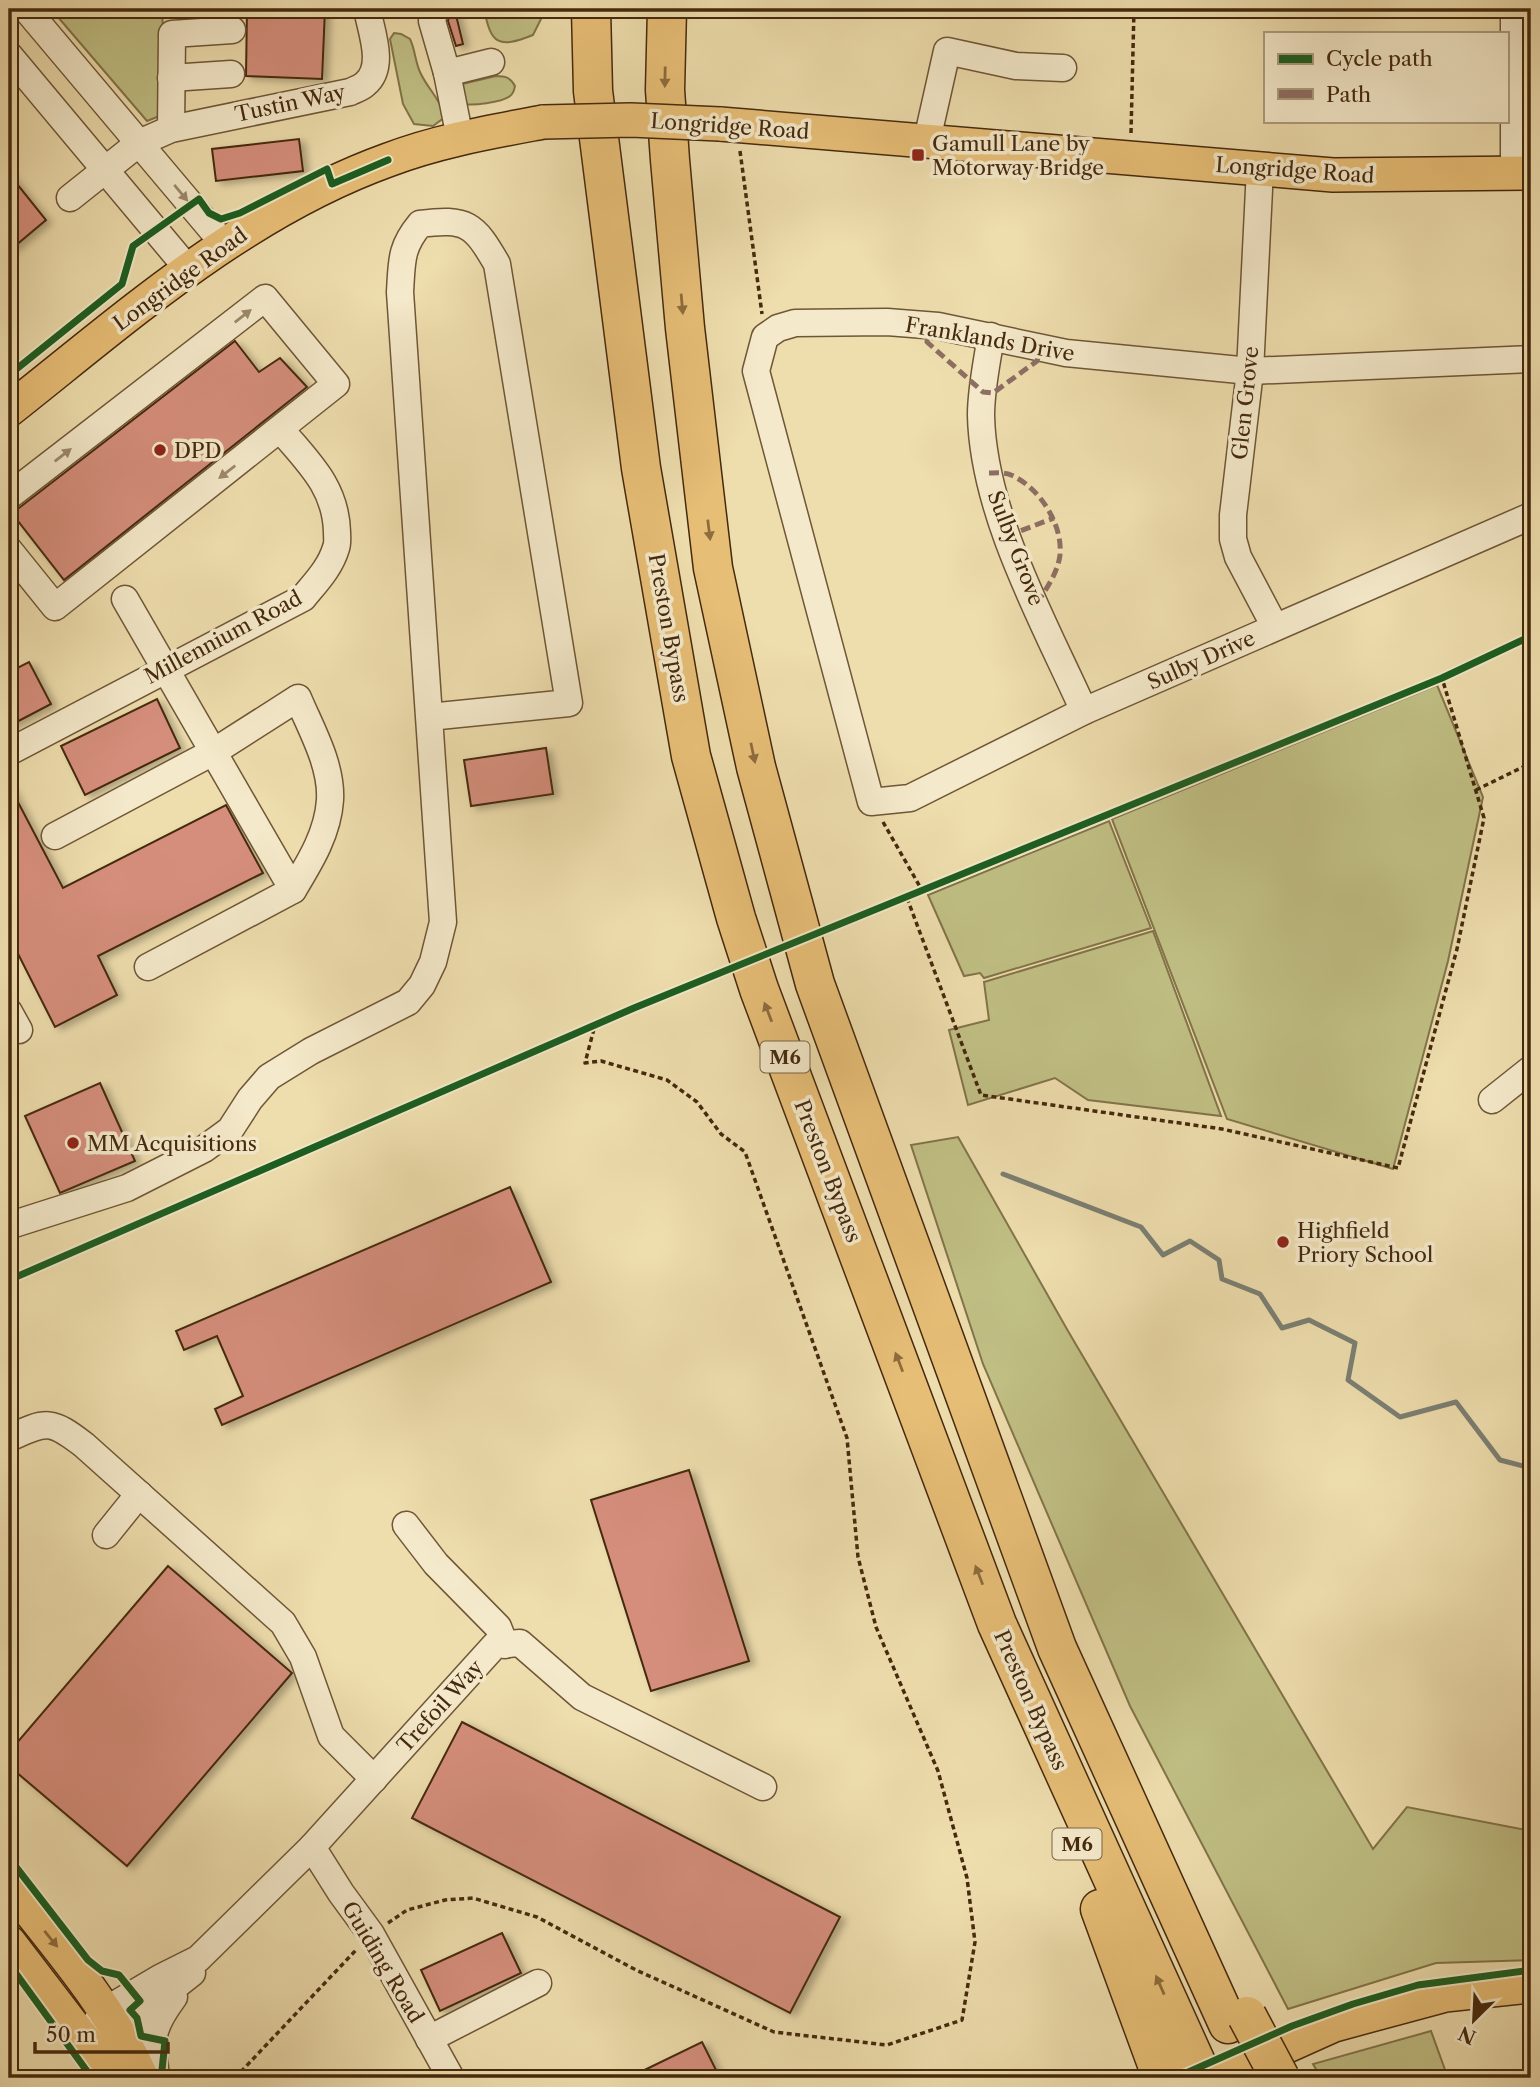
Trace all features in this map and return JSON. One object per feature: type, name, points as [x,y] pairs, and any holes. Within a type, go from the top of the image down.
[{"type":"highway","name":"Preston Bypass","points":[[591,9],[593,91],[640,468],[691,756],[736,919],[759,989],[997,1624],[1177,2067]]},
{"type":"highway","name":"M6","points":[[667,9],[665,90],[684,328],[713,568],[756,767],[815,984],[1057,1648],[1237,2020],[1256,2078]]},
{"type":"highway","name":"M6","points":[[1237,2020],[1280,2078]]},
{"type":"main road","name":"Longridge Road","points":[[9,410],[188,269],[269,217],[332,184],[388,160],[460,138],[543,122],[631,120],[728,124],[1333,175],[1522,174]]},
{"type":"main road","points":[[9,1885],[71,1963],[111,2021],[142,2078]]},
{"type":"main road","points":[[9,1942],[113,2078]]},
{"type":"main road","points":[[1216,2078],[1334,2025],[1445,1995],[1531,1986]]},
{"type":"street","points":[[26,9],[224,244]]},
{"type":"street","name":"Tustin Way","points":[[69,198],[139,143],[171,129],[350,92],[365,85],[374,73],[377,61],[367,9]]},
{"type":"street","points":[[435,9],[432,21],[447,73],[460,138]]},
{"type":"street","points":[[1514,9],[1522,174]]},
{"type":"street","points":[[171,129],[172,34],[182,31],[232,30]]},
{"type":"street","points":[[927,141],[947,51],[1016,66],[1063,68]]},
{"type":"street","points":[[9,55],[188,269]]},
{"type":"street","points":[[447,73],[491,62]]},
{"type":"street","points":[[171,78],[232,74]]},
{"type":"street","name":"Glen Grove","points":[[1261,169],[1250,371],[1233,515],[1233,539],[1238,557],[1275,627]]},
{"type":"street","points":[[11,1221],[127,1188],[204,1149],[230,1130],[250,1099],[269,1077],[311,1051],[408,1002],[422,985],[433,962],[443,922],[429,717],[400,292],[402,260],[408,238],[420,224],[459,222],[480,235],[497,264],[569,703],[429,717]]},
{"type":"street","points":[[9,496],[265,298],[336,384],[55,607],[9,550]]},
{"type":"street","name":"Franklands Drive","points":[[765,337],[778,328],[795,323],[887,322],[938,326],[1066,353],[1250,371],[1531,359]]},
{"type":"street","name":"Sulby Grove","points":[[991,336],[981,414],[984,452],[993,493],[1010,545],[1084,711]]},
{"type":"street","points":[[765,337],[756,371],[872,802]]},
{"type":"street","name":"Millennium Road","points":[[9,752],[303,598],[325,571],[337,546],[337,522],[332,496],[307,460],[281,430]]},
{"type":"street","name":"Sulby Drive","points":[[872,802],[910,798],[1084,711],[1531,516]]},
{"type":"street","points":[[125,598],[293,890]]},
{"type":"street","points":[[55,836],[215,751],[298,698],[324,761],[330,799],[320,840],[312,859],[293,890],[148,967]]},
{"type":"street","points":[[1492,1100],[1531,1069]]},
{"type":"street","points":[[9,1438],[40,1424],[61,1428],[84,1445],[284,1623],[303,1657],[331,1736],[374,1779]]},
{"type":"street","points":[[106,1535],[139,1494]]},
{"type":"street","points":[[406,1525],[436,1564],[498,1627],[505,1644]]},
{"type":"street","name":"Trefoil Way","points":[[156,2078],[152,2038],[164,2010],[194,1968],[312,1847],[495,1645],[520,1643],[582,1697],[763,1787]]},
{"type":"street","name":"Guiding Road","points":[[312,1847],[341,1893],[372,1934],[451,2078]]},
{"type":"street","name":"Trefoil Way","points":[[84,2040],[111,2021],[142,1988],[194,1968]]},
{"type":"street","points":[[429,2039],[538,1983]]},
{"type":"path","points":[[1131,158],[1134,9]]},
{"type":"path","points":[[728,124],[765,337]]},
{"type":"path","points":[[1430,683],[1452,674]]},
{"type":"path","points":[[907,898],[981,1095],[1222,1129],[1398,1168],[1457,949],[1484,818],[1442,678]]},
{"type":"path","points":[[1476,790],[1531,762]]},
{"type":"path","points":[[872,802],[923,892]]},
{"type":"path","points":[[895,903],[936,887]]},
{"type":"path","points":[[582,1031],[605,1021]]},
{"type":"path","points":[[235,2078],[372,1934],[407,1910],[445,1900],[473,1898],[537,1917],[636,1970],[774,2032],[887,2045],[962,2020],[975,1942],[967,1878],[939,1771],[876,1627],[858,1557],[848,1438],[745,1153],[720,1134],[697,1102],[667,1080],[601,1061],[585,1063],[595,1025]]},
{"type":"shaded area","points":[[59,9],[162,9],[167,113],[147,121],[57,16]]},
{"type":"shaded area","points":[[484,9],[546,9],[533,35],[504,42],[493,36]]},
{"type":"shaded area","points":[[394,33],[410,39],[420,72],[443,110],[445,117],[433,126],[414,124],[403,104],[390,39]]},
{"type":"shaded area","points":[[496,76],[507,78],[513,83],[515,86],[510,96],[486,103],[461,103],[462,84]]},
{"type":"shaded area","points":[[1437,685],[1483,797],[1448,961],[1393,1169],[1227,1119],[1112,819]]},
{"type":"shaded area","points":[[1109,821],[1151,928],[984,978],[980,973],[964,976],[928,895]]},
{"type":"shaded area","points":[[1153,931],[1221,1116],[1088,1100],[1055,1078],[968,1105],[949,1030],[989,1020],[984,982]]},
{"type":"shaded area","points":[[958,1137],[1068,1331],[1373,1849],[1407,1807],[1531,1831],[1531,1960],[1436,1963],[1288,2009],[1130,1706],[983,1364],[911,1145]]},
{"type":"shaded area","points":[[1431,2031],[1448,2078],[1321,2078],[1313,2064]]},
{"type":"building","points":[[247,9],[325,9],[322,79],[246,76]]},
{"type":"building","points":[[455,11],[463,44],[456,46],[448,21],[450,12]]},
{"type":"building","points":[[299,139],[303,171],[216,181],[212,149]]},
{"type":"building","points":[[9,174],[46,220],[9,251]]},
{"type":"building","name":"DPD","points":[[235,341],[259,372],[280,358],[307,387],[64,580],[11,512]]},
{"type":"building","points":[[29,662],[51,704],[9,726],[9,672]]},
{"type":"building","points":[[157,699],[180,748],[85,795],[61,746]]},
{"type":"building","points":[[546,748],[553,794],[471,806],[464,760]]},
{"type":"building","points":[[9,785],[63,888],[226,805],[263,873],[98,956],[117,995],[55,1027],[9,936]]},
{"type":"building","points":[[100,1083],[135,1161],[60,1193],[25,1116]]},
{"type":"building","points":[[510,1187],[551,1282],[222,1425],[215,1409],[243,1396],[217,1336],[184,1350],[176,1331]]},
{"type":"building","points":[[689,1470],[749,1661],[651,1691],[591,1500]]},
{"type":"building","points":[[168,1566],[292,1673],[127,1866],[9,1766],[9,1752]]},
{"type":"building","points":[[462,1722],[840,1917],[790,2013],[412,1818]]},
{"type":"building","points":[[502,1933],[521,1973],[440,2011],[421,1970]]},
{"type":"building","points":[[702,2042],[720,2078],[628,2078]]},
{"type":"waterway","points":[[1003,1174],[1141,1227],[1163,1255],[1190,1241],[1219,1260],[1222,1279],[1260,1294],[1282,1328],[1309,1320],[1355,1343],[1348,1380],[1400,1417],[1456,1402],[1500,1460],[1531,1468]]},
{"type":"marked path","points":[[929,325],[927,342],[983,392],[993,393],[1037,361],[1041,348]]},
{"type":"marked path","points":[[989,473],[1009,474],[1031,488],[1047,508],[1058,531],[1060,555],[1057,568],[1036,604]]},
{"type":"marked path","points":[[1007,536],[1054,518]]},
{"type":"cycle path","points":[[9,375],[122,284],[133,246],[199,199],[209,213],[221,219],[240,213],[327,169],[332,184],[388,160]]},
{"type":"cycle path","points":[[9,1280],[634,1008],[1442,678],[1531,636]]},
{"type":"cycle path","points":[[9,1858],[88,1960],[102,1971],[119,1975],[140,2001],[130,2010],[137,2018],[141,2036],[165,2041],[162,2070],[165,2078]]},
{"type":"cycle path","points":[[9,1964],[92,2078]]},
{"type":"cycle path","points":[[1175,2078],[1292,2026],[1353,2004],[1418,1985],[1531,1970]]},
{"type":"place","name":"Gamull Lane by Motorway Bridge","points":[[918,155]]},
{"type":"place","name":"DPD","points":[[160,450]]},
{"type":"place","name":"MM Acquisitions","points":[[73,1143]]},
{"type":"place","name":"Highfield Priory School","points":[[1283,1242]]}]
